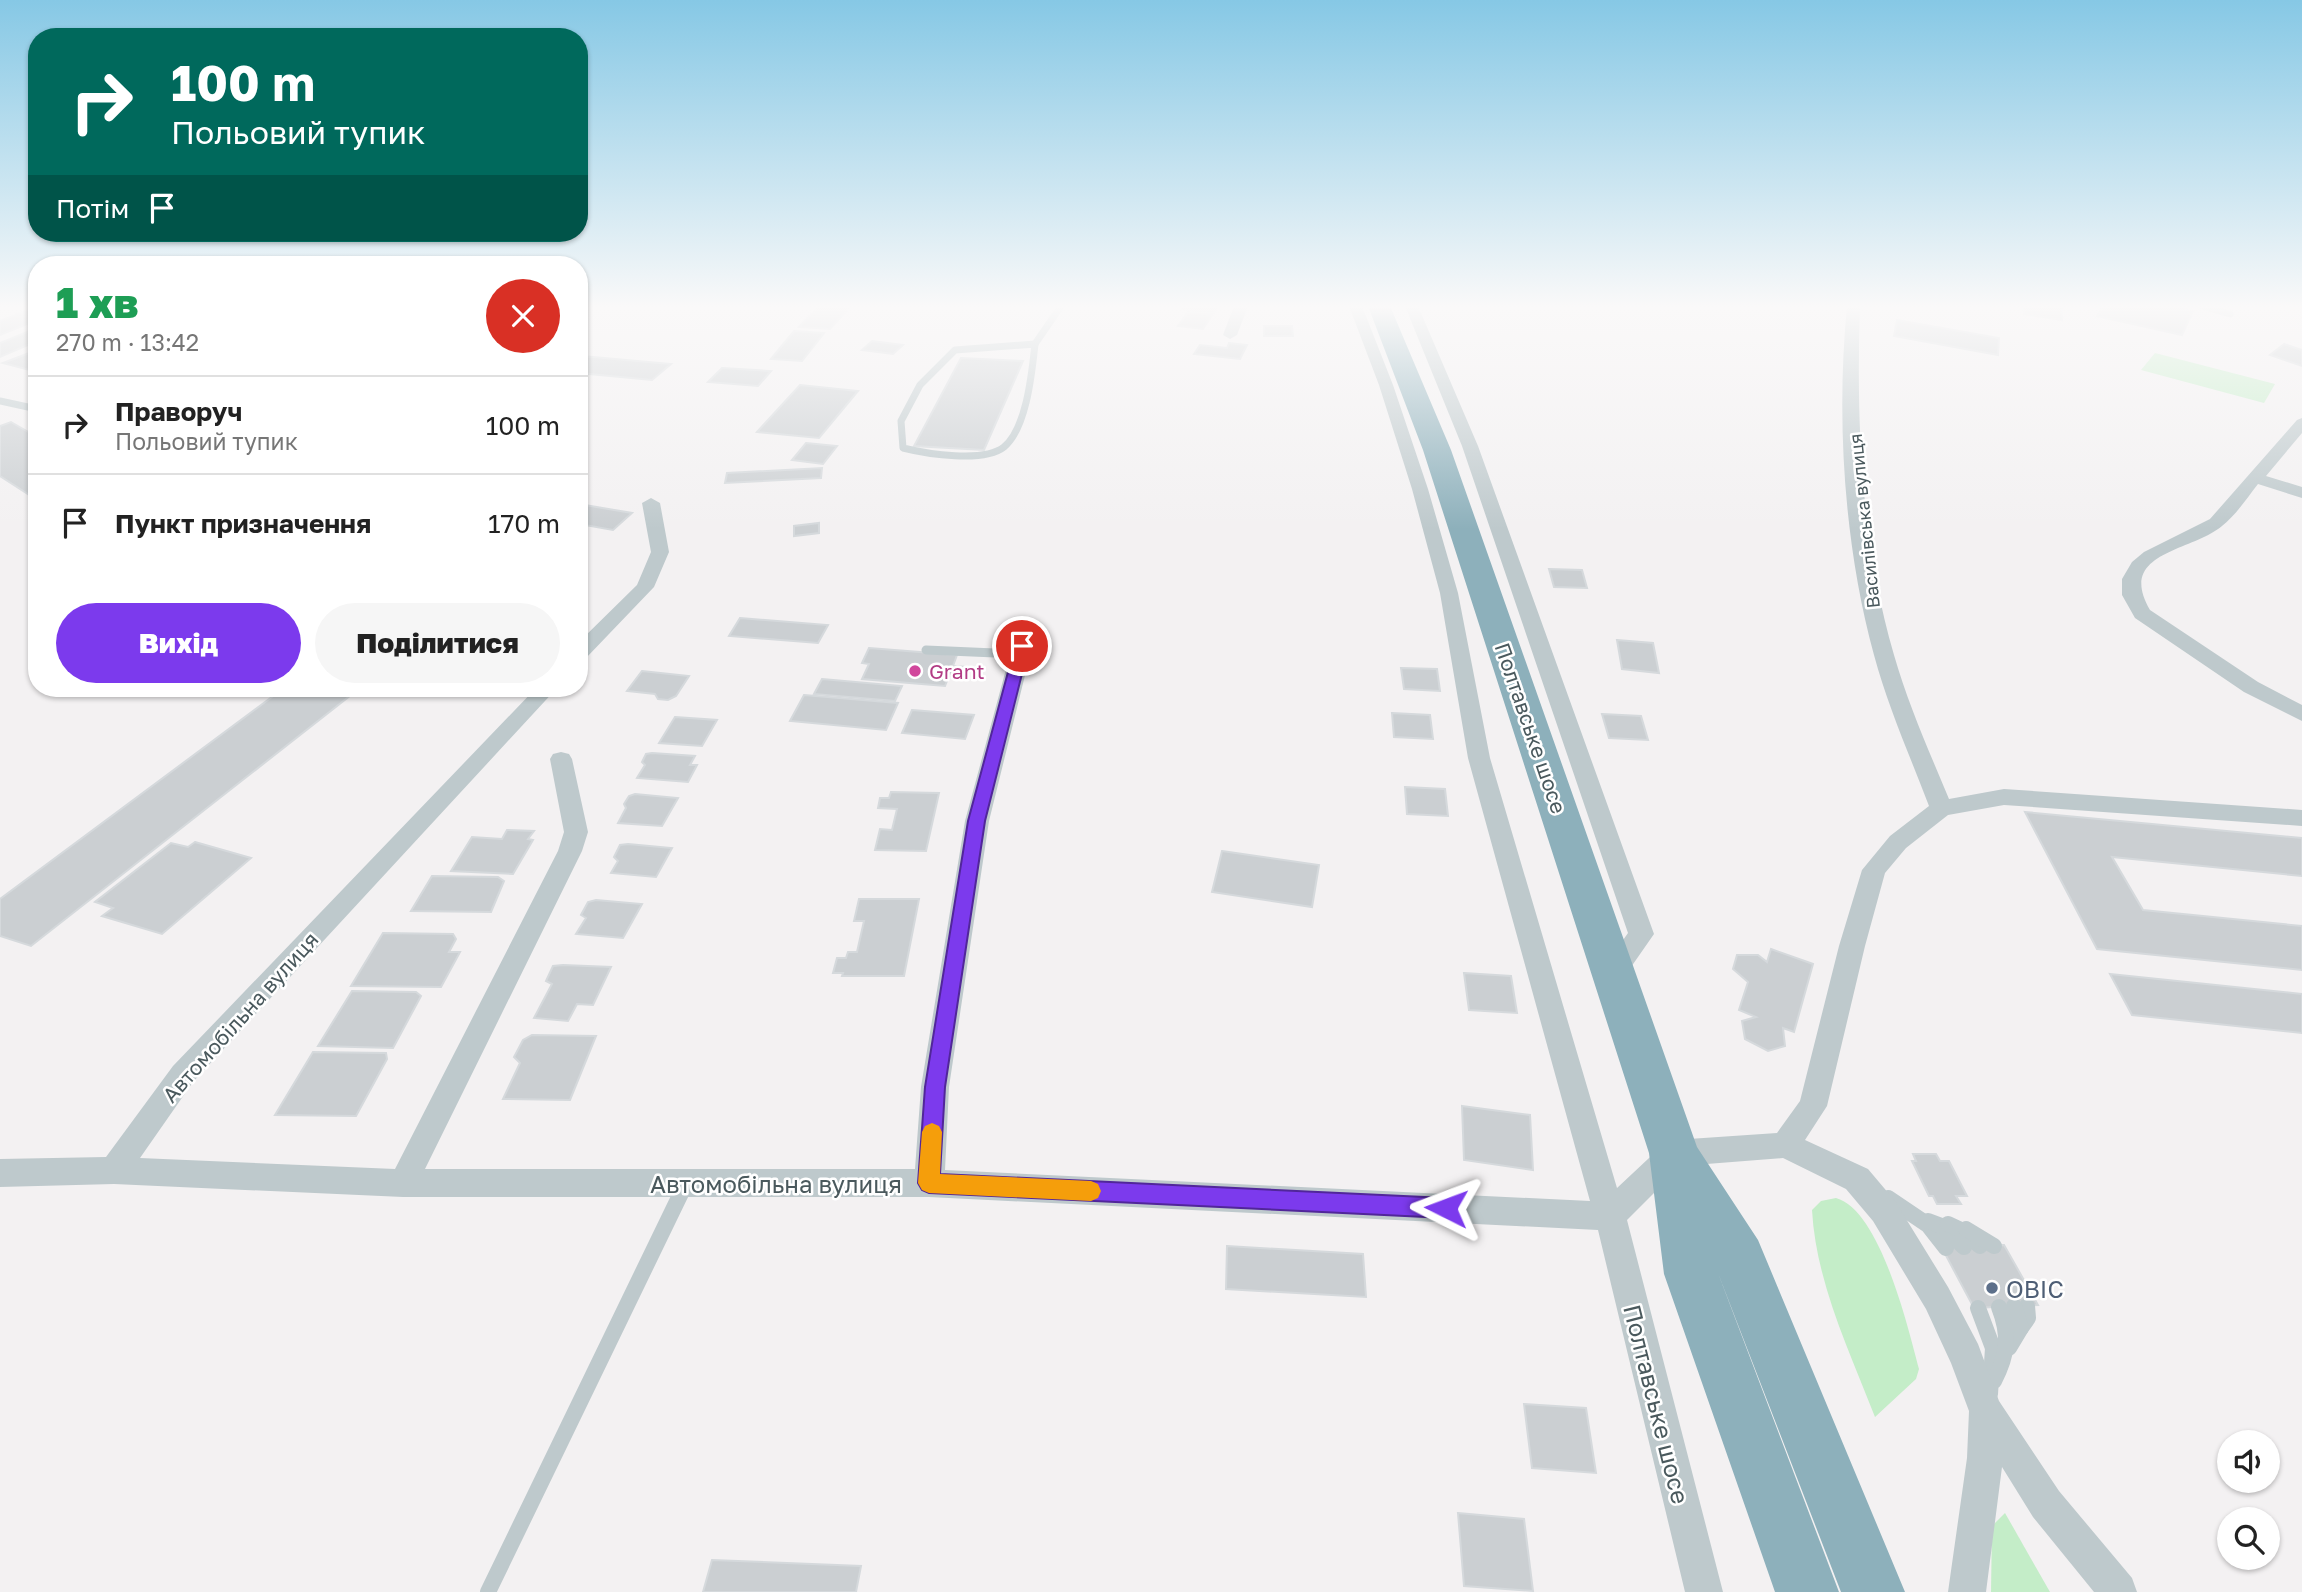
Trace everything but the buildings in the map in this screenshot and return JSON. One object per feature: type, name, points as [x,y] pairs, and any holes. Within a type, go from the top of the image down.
[{"type":"highway","name":"Полтавське шосе","points":[[1409,380],[1437,450],[1674,1153]]},
{"type":"highway","points":[[1674,1153],[1691,1273],[1807,1592]]},
{"type":"highway","points":[[1674,1153],[1739,1258],[1873,1592]]},
{"type":"street","points":[[1384,380],[1420,489],[1449,593],[1479,758],[1609,1216],[1674,1153],[1785,1145],[1857,1179],[1884,1211],[1937,1298],[2046,1504],[2118,1592]]},
{"type":"street","points":[[1442,380],[1470,446],[1641,934],[1614,973]]},
{"type":"street","name":"Василівська вулиця","points":[[1854,380],[1854,449],[1866,574],[1878,635],[1941,808]]},
{"type":"street","points":[[2302,423],[2216,523],[2200,533],[2165,545],[2143,561],[2129,585],[2130,599],[2142,614],[2204,657],[2302,714]]},
{"type":"street","points":[[2256,478],[2302,493]]},
{"type":"street","points":[[588,645],[645,587],[660,552],[651,503]]},
{"type":"street","points":[[929,1183],[935,1087],[976,821],[1021,650]]},
{"type":"street","name":"Автомобільна вулиця","points":[[114,1170],[183,1074],[539,697]]},
{"type":"street","points":[[403,1183],[570,851],[576,832],[561,759]]},
{"type":"street","points":[[1785,1145],[1813,1106],[1852,946],[1874,870],[1898,842],[1941,808],[2004,797],[2302,818]]},
{"type":"street","name":"Автомобільна вулиця","points":[[0,1173],[114,1170],[403,1183],[929,1183],[1609,1216]]},
{"type":"street","name":"Полтавське шосе","points":[[1609,1216],[1704,1592]]},
{"type":"street","points":[[1967,1592],[1985,1458],[1989,1399]]},
{"type":"lane","points":[[925,380],[901,421],[903,448],[932,455],[982,454],[1004,447],[1018,427],[1031,380]]},
{"type":"lane","points":[[0,401],[28,407]]},
{"type":"lane","points":[[926,650],[1021,650]]},
{"type":"lane","points":[[1857,1179],[1920,1218],[1938,1234],[1946,1248]]},
{"type":"lane","points":[[488,1592],[687,1182]]},
{"type":"lane","points":[[1920,1218],[1973,1231],[1979,1247],[1944,1227],[1920,1218]]},
{"type":"lane","points":[[1989,1399],[2008,1348],[2021,1328],[2013,1306],[2008,1328],[2008,1348]]},
{"type":"lane","points":[[1978,1308],[1993,1348],[1989,1399]]},
{"type":"green space","points":[[2179,380],[2261,380],[2275,384],[2264,403]]},
{"type":"green space","points":[[1836,1198],[1852,1207],[1879,1246],[1900,1300],[1919,1369],[1916,1379],[1875,1417],[1835,1315],[1815,1237],[1812,1210],[1821,1201]]},
{"type":"green space","points":[[2005,1513],[2050,1592],[1991,1592],[1992,1526]]},
{"type":"slow traffic","points":[[932,1132],[929,1183],[1091,1191]]},
{"type":"place","name":"Grant","points":[[915,671]]},
{"type":"place","name":"ОВІС","points":[[1992,1288]]},
{"type":"route","points":[[1022,646],[976,821],[935,1087],[929,1183],[1446,1208]]}]
